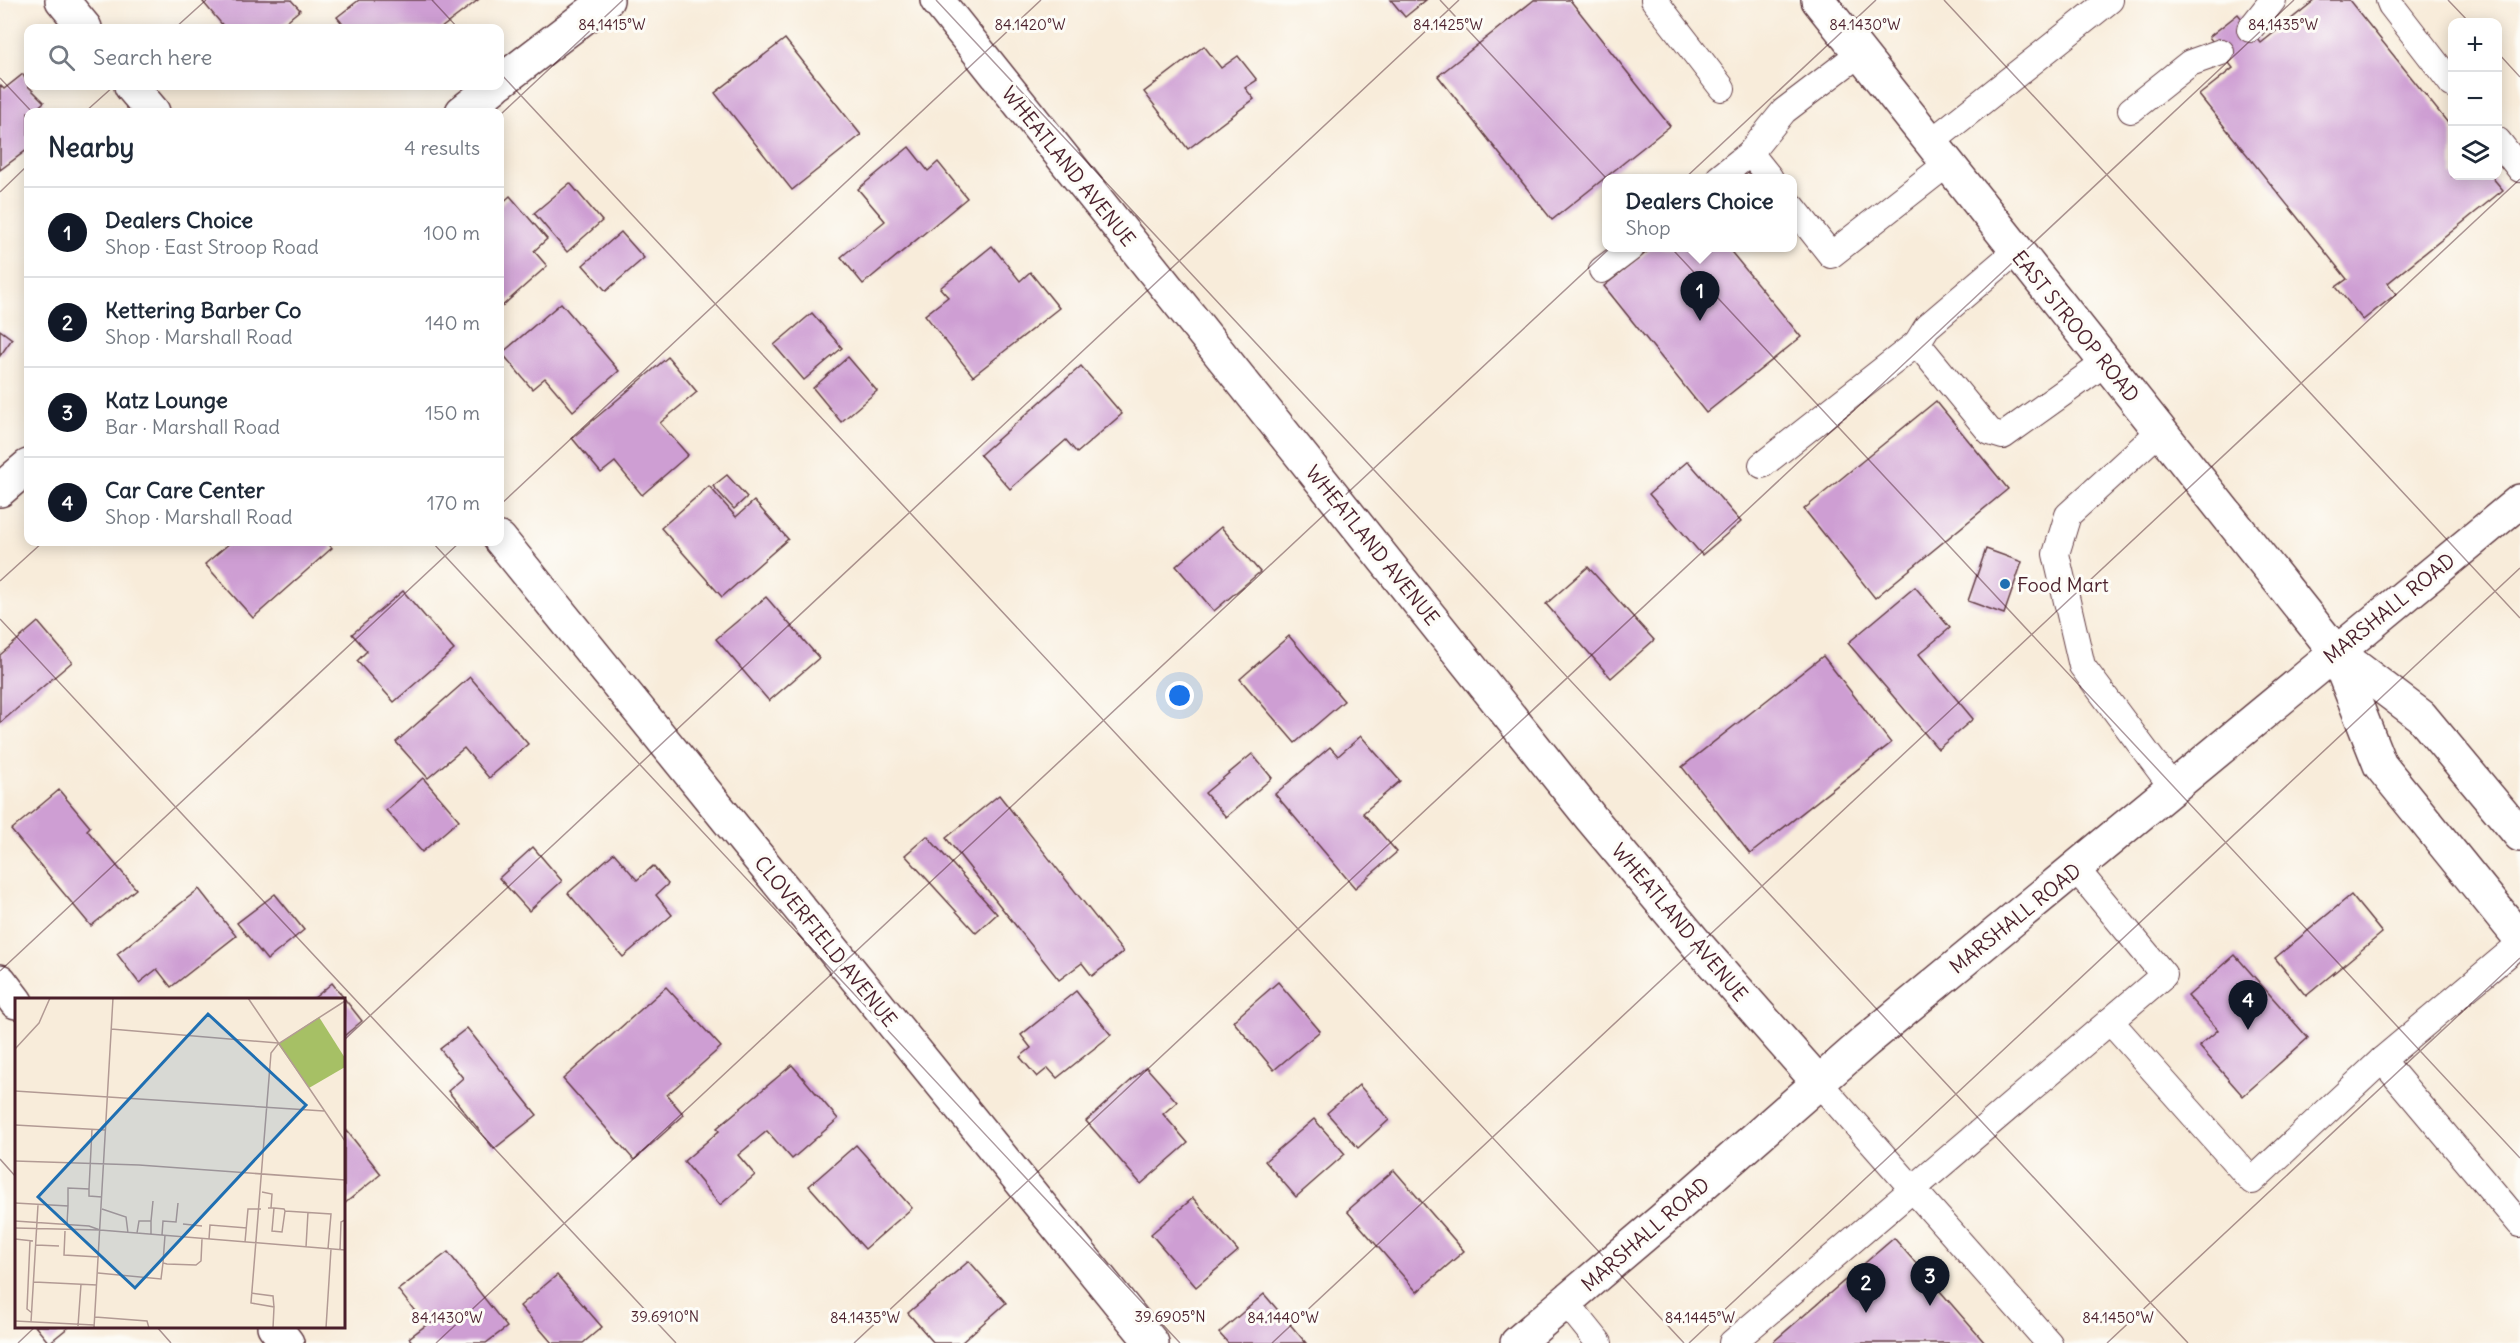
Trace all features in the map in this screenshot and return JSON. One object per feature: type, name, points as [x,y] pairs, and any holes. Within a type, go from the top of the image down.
[{"type":"street","points":[[62,0],[82,24]]},
{"type":"street","points":[[504,79],[607,0]]},
{"type":"street","name":"WHEATLAND AVENUE","points":[[937,0],[1591,818],[1699,947],[1819,1083]]},
{"type":"street","name":"EAST STROOP ROAD","points":[[1818,0],[2335,651],[2421,716],[2520,835]]},
{"type":"street","points":[[134,90],[150,108]]},
{"type":"street","points":[[467,108],[490,90]]},
{"type":"street","points":[[0,490],[24,469]]},
{"type":"street","name":"MARSHALL ROAD","points":[[1517,1343],[1866,1041],[2076,869],[2335,651],[2520,501]]},
{"type":"street","name":"CLOVERFIELD AVENUE","points":[[504,544],[1152,1343]]},
{"type":"street","name":"EAST STROOP ROAD","points":[[2335,651],[2380,765],[2520,938]]},
{"type":"street","points":[[0,981],[15,1001]]},
{"type":"street","points":[[276,1328],[287,1343]]},
{"type":"lane","points":[[1654,0],[1722,88]]},
{"type":"lane","points":[[1797,212],[1831,255],[1938,153],[2110,0]]},
{"type":"lane","points":[[2250,29],[2273,0]]},
{"type":"lane","points":[[2390,0],[2391,5],[2448,79]]},
{"type":"lane","points":[[2131,110],[2190,63],[2221,52]]},
{"type":"lane","points":[[1724,174],[1750,153],[1784,111],[1860,53]]},
{"type":"lane","points":[[2502,146],[2520,169]]},
{"type":"lane","points":[[1750,153],[1767,174]]},
{"type":"lane","points":[[1762,465],[1917,343],[1927,327],[2016,251]]},
{"type":"lane","points":[[1602,270],[1626,252]]},
{"type":"lane","points":[[1917,343],[1990,432],[2003,435],[2105,363]]},
{"type":"lane","points":[[2160,431],[2068,515],[2056,554],[2082,666],[2173,788]]},
{"type":"lane","points":[[1732,1343],[2164,975],[2076,869]]},
{"type":"lane","points":[[2110,1021],[2252,1181],[2382,1060],[2520,944]]},
{"type":"lane","points":[[2382,1060],[2520,1224]]},
{"type":"lane","points":[[1819,1083],[2049,1343]]},
{"type":"lane","points":[[1566,1302],[1599,1343]]},
{"type":"building","points":[[206,0],[291,0],[300,10],[283,24],[222,24],[203,2]]},
{"type":"building","points":[[359,0],[478,0],[446,24],[343,24],[337,17]]},
{"type":"building","points":[[1391,0],[1426,0],[1405,17]]},
{"type":"building","points":[[1534,0],[1570,0],[1670,126],[1610,174],[1602,174],[1602,180],[1552,220],[1438,76]]},
{"type":"building","points":[[2315,0],[2349,0],[2448,123],[2448,180],[2494,180],[2503,190],[2388,283],[2396,294],[2363,320],[2336,287],[2347,279],[2199,95],[2233,68],[2209,37],[2238,14],[2261,43]]},
{"type":"building","points":[[785,39],[861,135],[792,190],[715,93]]},
{"type":"building","points":[[1204,46],[1221,68],[1238,56],[1257,80],[1245,88],[1254,99],[1188,149],[1144,92]]},
{"type":"building","points":[[23,74],[24,90],[32,90],[44,102],[37,108],[24,108],[24,152],[0,170],[0,85],[4,89]]},
{"type":"building","points":[[909,147],[928,171],[938,162],[967,198],[863,284],[841,257],[885,221],[858,189]]},
{"type":"building","points":[[570,183],[602,221],[567,252],[534,213]]},
{"type":"building","points":[[510,196],[547,239],[534,251],[547,266],[504,304],[504,201]]},
{"type":"building","points":[[621,232],[644,258],[606,291],[583,265]]},
{"type":"building","points":[[992,246],[1020,281],[1030,272],[1059,308],[973,376],[925,315],[948,297],[940,288]]},
{"type":"building","points":[[1647,252],[1731,252],[1801,337],[1706,413],[1604,286]]},
{"type":"building","points":[[561,303],[619,371],[573,411],[545,378],[532,389],[504,355],[504,351]]},
{"type":"building","points":[[812,313],[842,348],[804,380],[774,345]]},
{"type":"building","points":[[0,330],[12,339],[0,356]]},
{"type":"building","points":[[668,357],[697,392],[660,423],[688,455],[642,495],[615,462],[601,473],[572,438]]},
{"type":"building","points":[[848,357],[877,391],[841,422],[813,388]]},
{"type":"building","points":[[1081,366],[1122,414],[1077,453],[1066,440],[1010,489],[980,455]]},
{"type":"building","points":[[1936,401],[2008,489],[1875,598],[1804,509]]},
{"type":"building","points":[[1688,461],[1741,522],[1702,555],[1649,494]]},
{"type":"building","points":[[727,475],[747,497],[734,509],[713,486]]},
{"type":"building","points":[[709,486],[736,517],[754,501],[788,539],[722,597],[661,528]]},
{"type":"building","points":[[1221,527],[1260,572],[1214,611],[1176,566]]},
{"type":"building","points":[[226,546],[330,546],[332,548],[253,618],[205,564]]},
{"type":"building","points":[[1986,549],[2022,562],[2004,614],[1968,601]]},
{"type":"building","points":[[1588,567],[1654,640],[1611,678],[1546,604]]},
{"type":"building","points":[[1915,587],[1950,628],[1919,654],[1973,719],[1938,749],[1848,643]]},
{"type":"building","points":[[403,591],[454,650],[394,702],[357,661],[367,651],[352,634]]},
{"type":"building","points":[[766,597],[819,658],[769,701],[716,639]]},
{"type":"building","points":[[38,622],[72,662],[0,723],[0,655]]},
{"type":"building","points":[[1289,636],[1344,701],[1295,743],[1240,679]]},
{"type":"building","points":[[1823,656],[1891,743],[1750,854],[1682,767]]},
{"type":"building","points":[[470,677],[528,744],[489,778],[464,748],[428,778],[396,742]]},
{"type":"building","points":[[1361,736],[1400,781],[1363,813],[1397,852],[1355,888],[1275,794],[1330,747],[1338,756]]},
{"type":"building","points":[[1252,754],[1272,778],[1226,817],[1205,793]]},
{"type":"building","points":[[423,778],[459,820],[422,852],[386,810]]},
{"type":"building","points":[[59,790],[90,827],[87,830],[136,889],[91,926],[11,830]]},
{"type":"building","points":[[999,795],[1123,952],[1092,976],[1082,963],[1059,980],[946,838]]},
{"type":"building","points":[[927,836],[997,914],[976,933],[905,855]]},
{"type":"building","points":[[533,847],[562,881],[529,911],[499,878]]},
{"type":"building","points":[[614,853],[637,880],[653,866],[668,884],[656,895],[672,915],[623,957],[568,893]]},
{"type":"building","points":[[199,889],[236,936],[171,987],[157,969],[139,983],[117,954]]},
{"type":"building","points":[[275,894],[304,930],[267,960],[237,923]]},
{"type":"building","points":[[2351,895],[2382,933],[2306,996],[2275,958]]},
{"type":"building","points":[[2235,955],[2308,1038],[2243,1096],[2199,1046],[2218,1030],[2188,996]]},
{"type":"building","points":[[1278,982],[1320,1031],[1274,1070],[1233,1021]]},
{"type":"building","points":[[332,983],[344,998],[314,998]]},
{"type":"building","points":[[666,987],[721,1047],[667,1095],[684,1115],[634,1160],[563,1079]]},
{"type":"building","points":[[1076,991],[1111,1035],[1057,1078],[1048,1068],[1037,1077],[1020,1057],[1031,1048],[1021,1035]]},
{"type":"building","points":[[345,999],[362,1021],[345,1035]]},
{"type":"building","points":[[467,1028],[537,1115],[494,1149],[448,1091],[463,1078],[440,1049]]},
{"type":"building","points":[[792,1065],[838,1119],[792,1159],[767,1131],[738,1155],[755,1175],[720,1205],[684,1161],[719,1131],[717,1128]]},
{"type":"building","points":[[1146,1067],[1177,1102],[1163,1114],[1188,1143],[1141,1184],[1086,1121]]},
{"type":"building","points":[[1359,1085],[1389,1120],[1358,1148],[1327,1113]]},
{"type":"building","points":[[1314,1119],[1345,1154],[1296,1197],[1265,1161]]},
{"type":"building","points":[[347,1131],[381,1174],[345,1203],[345,1133]]},
{"type":"building","points":[[856,1145],[912,1208],[865,1249],[809,1186]]},
{"type":"building","points":[[1394,1170],[1464,1251],[1417,1292],[1347,1211]]},
{"type":"building","points":[[1193,1198],[1238,1251],[1196,1287],[1151,1234]]},
{"type":"building","points":[[1894,1238],[1985,1343],[1772,1343]]},
{"type":"building","points":[[448,1252],[507,1327],[486,1343],[413,1343],[409,1338],[426,1325],[398,1290]]},
{"type":"building","points":[[969,1261],[1006,1303],[961,1343],[934,1343],[908,1313]]},
{"type":"building","points":[[557,1275],[602,1327],[583,1343],[552,1343],[520,1306]]},
{"type":"building","points":[[1264,1294],[1306,1343],[1228,1343],[1219,1333]]},
{"type":"building","points":[[37,1328],[68,1328],[49,1343]]},
{"type":"place","name":"Dealers Choice","points":[[1700,321]]},
{"type":"place","name":"Food Mart","points":[[2005,584]]},
{"type":"place","name":"Car Care Center","points":[[2248,1030]]},
{"type":"place","name":"Katz Lounge","points":[[1930,1306]]},
{"type":"place","name":"Kettering Barber Co","points":[[1866,1313]]}]
